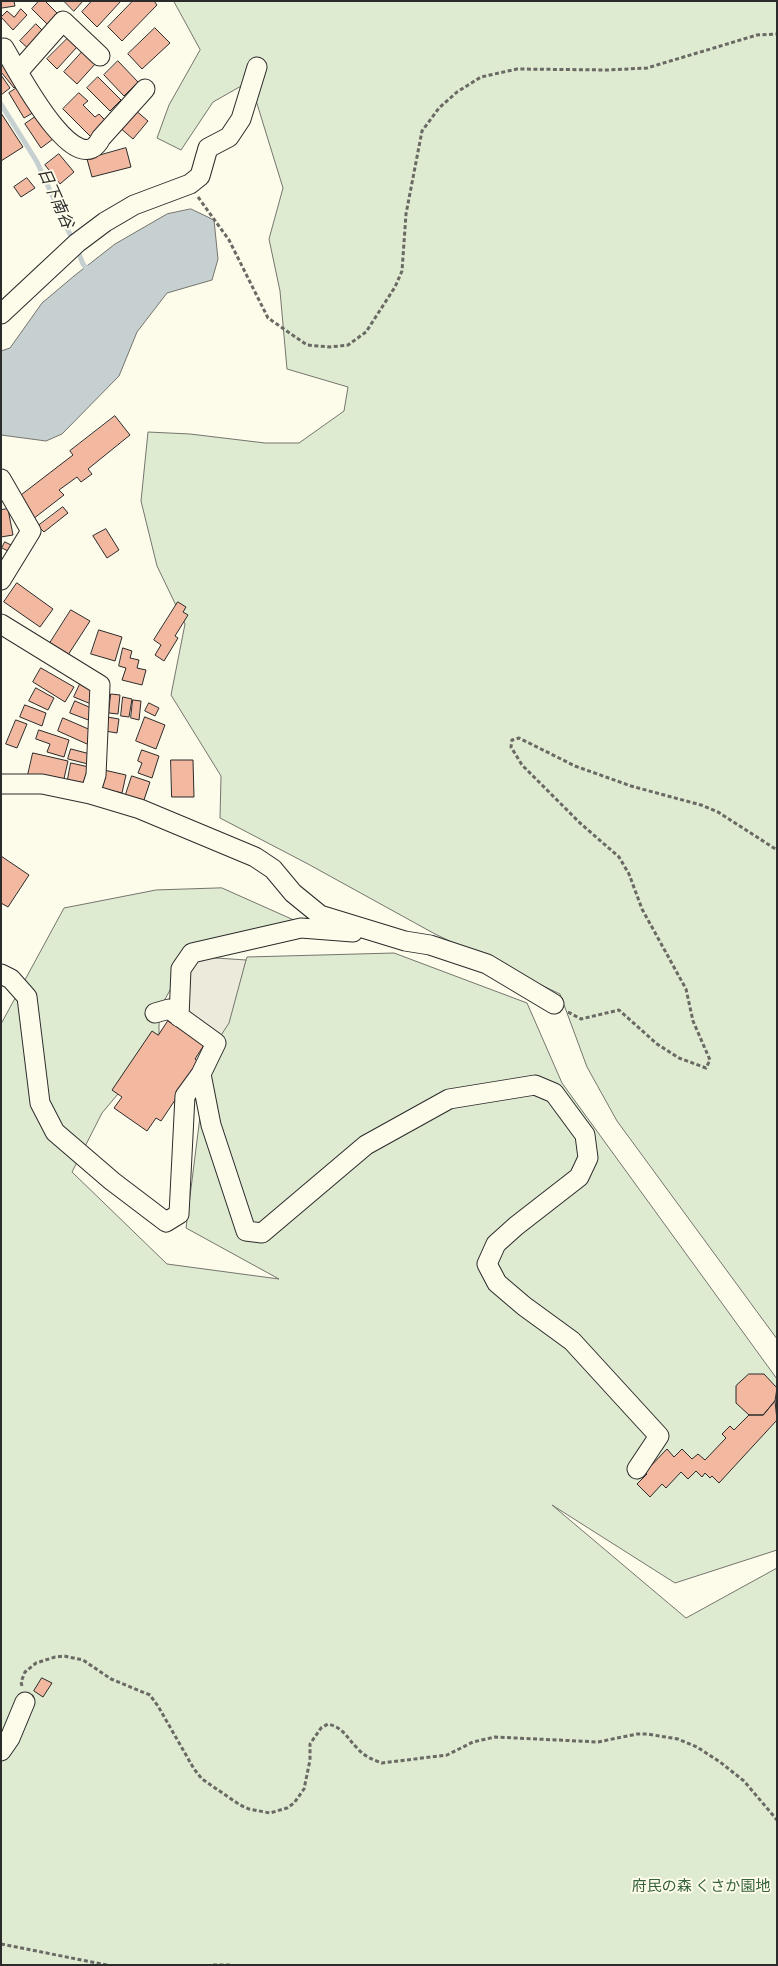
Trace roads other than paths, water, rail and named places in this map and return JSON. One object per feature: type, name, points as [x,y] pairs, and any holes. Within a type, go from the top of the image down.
[{"type":"street","points":[[18,72],[63,21],[100,56]]},
{"type":"street","points":[[2,47],[54,128],[71,144],[84,151],[90,151],[97,146],[101,138],[145,89]]},
{"type":"street","points":[[1,314],[75,245],[105,222],[134,205],[190,184],[200,176],[208,148],[229,137],[241,119],[257,67]]},
{"type":"street","points":[[1,580],[31,531],[6,492]]},
{"type":"street","points":[[1,624],[100,685],[96,775],[90,794]]},
{"type":"street","points":[[1,784],[42,784],[90,794],[140,809],[238,848],[255,857],[273,869],[294,893],[320,915],[405,941]]},
{"type":"street","points":[[179,1017],[181,969],[192,953],[301,928],[368,934],[430,945],[487,964],[554,1004]]},
{"type":"street","points":[[1,974],[11,980],[27,997],[40,1103],[55,1132],[112,1181],[166,1222],[179,1214],[185,1096],[201,1074],[216,1043],[169,1009],[156,1013]]},
{"type":"street","points":[[201,1074],[211,1125],[246,1231],[262,1233],[366,1145],[449,1099],[536,1085],[554,1093],[585,1135],[588,1158],[578,1178],[496,1244],[487,1264],[497,1282],[524,1306],[572,1341],[659,1436],[637,1468]]},
{"type":"street","points":[[1,1751],[10,1738],[25,1702]]},
{"type":"waterway","name":"日下南谷","points":[[1,104],[37,162],[73,241]]},
{"type":"waterway","name":"日下南谷","points":[[77,249],[83,264],[90,272]]},
{"type":"park label","name":"府民の森 くさか園地","points":[[701,1888]]}]
